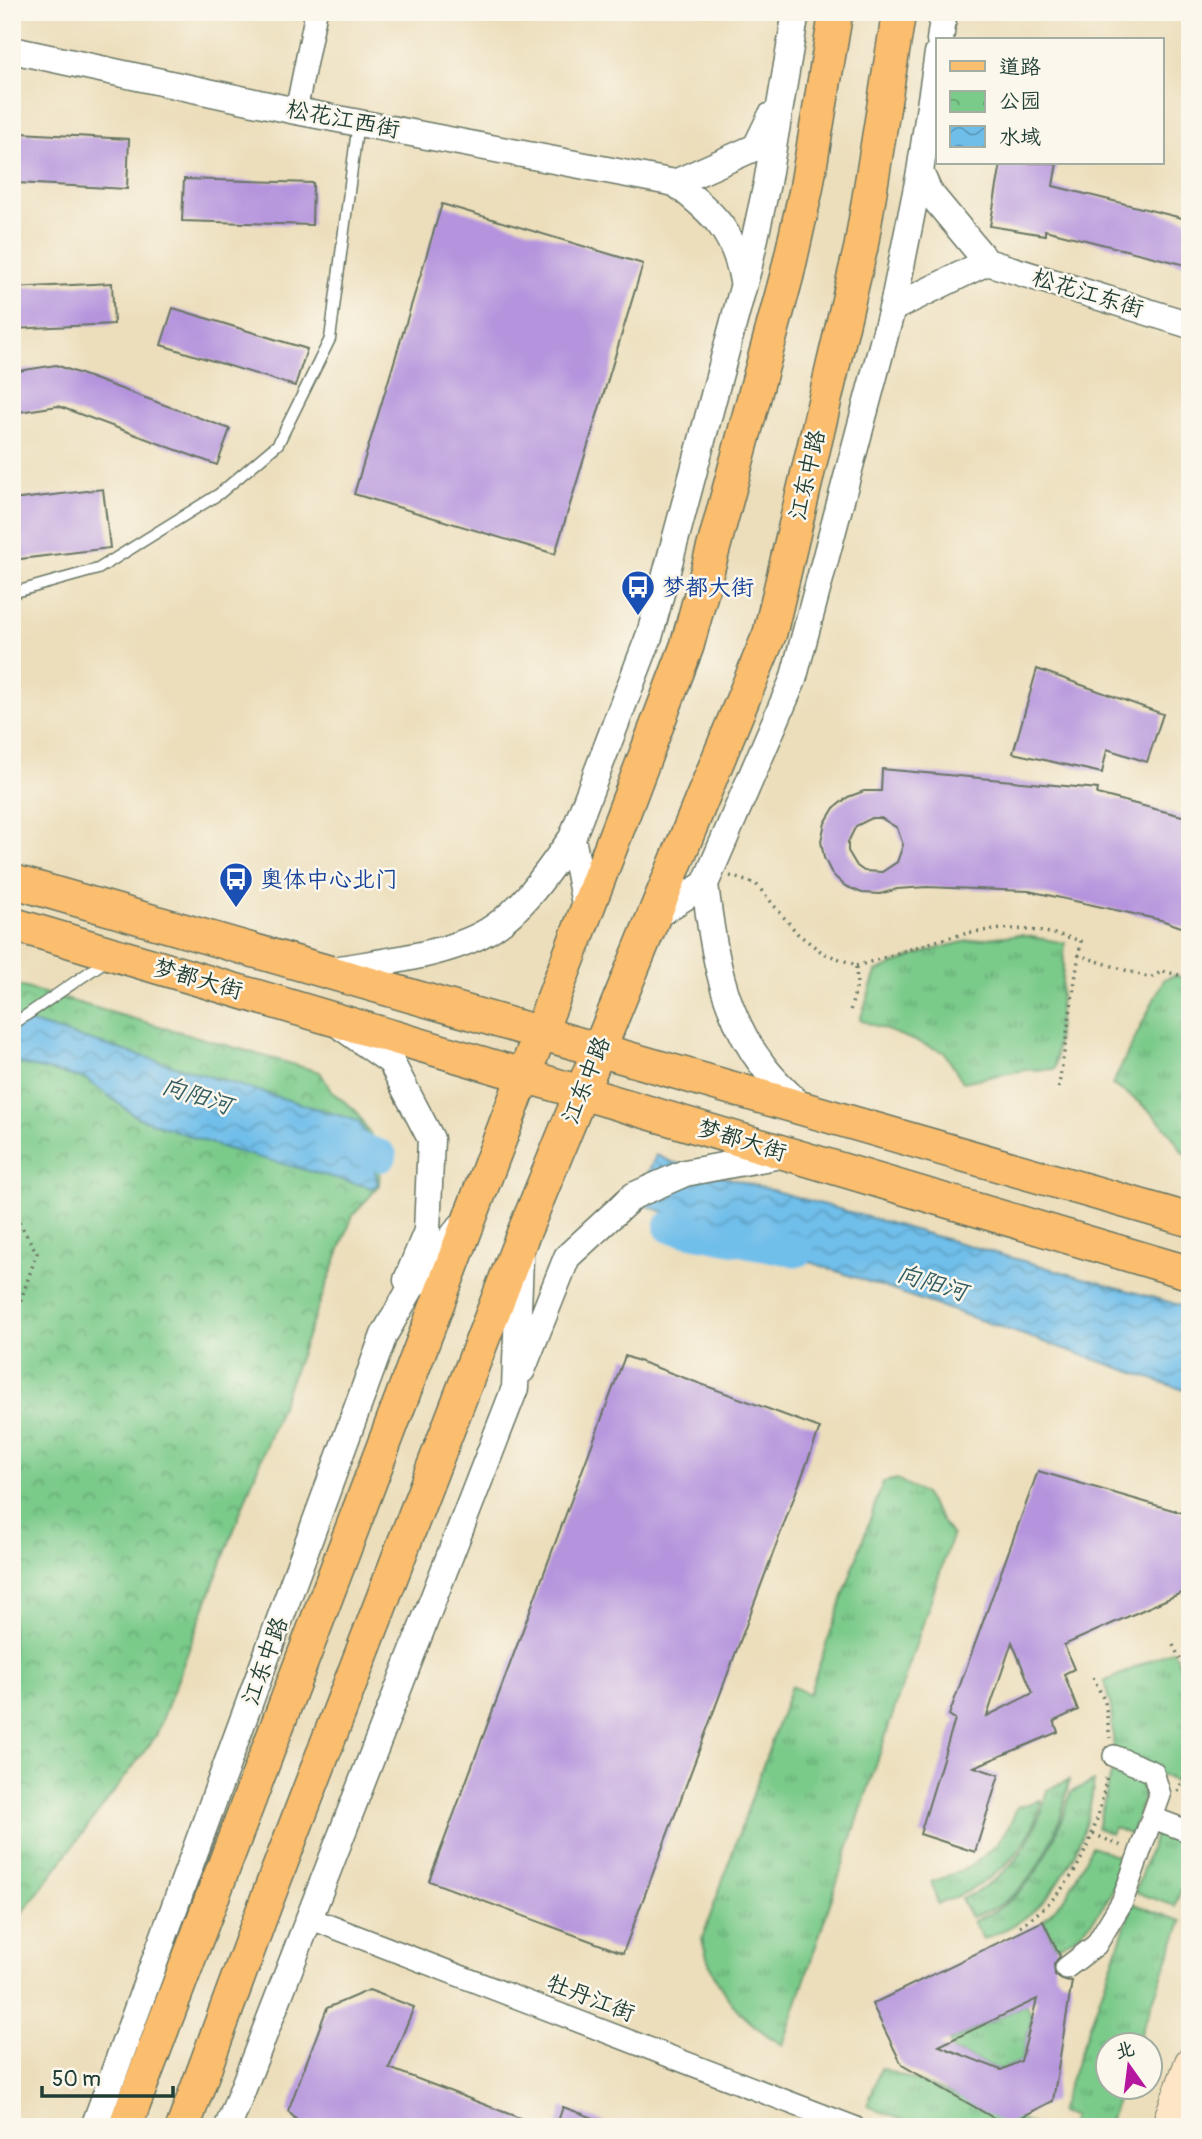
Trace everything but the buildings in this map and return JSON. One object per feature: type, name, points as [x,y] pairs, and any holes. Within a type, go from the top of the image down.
[{"type":"main road","name":"江东中路","points":[[125,2127],[687,646],[787,275],[806,190],[836,12]]},
{"type":"main road","name":"江东中路","points":[[183,2127],[271,1889],[520,1242],[770,633],[861,247],[899,12]]},
{"type":"main road","name":"梦都大街","points":[[12,881],[321,972],[599,1048],[806,1112],[1190,1220]]},
{"type":"main road","name":"梦都大街","points":[[12,925],[1190,1273]]},
{"type":"main road","points":[[1166,2127],[1190,2062]]},
{"type":"street","points":[[296,111],[316,12]]},
{"type":"street","points":[[321,972],[440,950],[494,928],[530,894],[572,838],[650,634],[744,284],[767,183],[796,12]]},
{"type":"street","points":[[940,38],[944,12]]},
{"type":"street","name":"松花江西街","points":[[12,50],[296,111],[675,183]]},
{"type":"street","name":"江东中路","points":[[708,877],[793,680],[893,308],[920,172],[936,67]]},
{"type":"street","points":[[744,284],[738,250],[712,213],[675,183],[756,147],[782,92]]},
{"type":"street","points":[[893,308],[987,262],[929,192],[920,172]]},
{"type":"street","name":"松花江东街","points":[[987,262],[1190,325]]},
{"type":"street","points":[[572,838],[586,909]]},
{"type":"street","points":[[652,918],[708,877]]},
{"type":"street","points":[[708,877],[714,959],[733,1020],[764,1067],[806,1112]]},
{"type":"street","points":[[327,1017],[391,1062],[431,1139],[427,1231],[384,1335]]},
{"type":"street","points":[[515,1388],[567,1257],[633,1196],[685,1172],[787,1154]]},
{"type":"street","name":"江东中路","points":[[94,2127],[384,1335],[411,1288],[470,1215]]},
{"type":"street","name":"江东中路","points":[[228,2127],[515,1388],[520,1242]]},
{"type":"street","points":[[1066,1968],[1096,1945],[1122,1902],[1160,1795],[1153,1772],[1111,1756]]},
{"type":"street","points":[[1153,1818],[1190,1832]]},
{"type":"street","name":"牡丹江街","points":[[309,1918],[854,2127]]},
{"type":"lane","points":[[12,593],[98,569],[219,494],[278,444],[330,339],[358,122]]},
{"type":"lane","points":[[12,1025],[115,955]]},
{"type":"path","points":[[708,877],[756,884],[798,934],[823,953],[856,966],[958,933],[1000,929],[1049,931],[1080,941],[1058,1092]]},
{"type":"path","points":[[1078,955],[1150,978],[1163,971],[1190,978]]},
{"type":"path","points":[[850,1011],[857,985],[856,966]]},
{"type":"path","points":[[12,1210],[37,1253],[12,1325]]},
{"type":"path","points":[[1175,1511],[1190,1504]]},
{"type":"path","points":[[1173,1645],[1188,1668],[1190,1679]]},
{"type":"path","points":[[1020,1926],[1046,1909],[1063,1889],[1093,1835],[1111,1756],[1105,1702],[1093,1677]]},
{"type":"path","points":[[1093,1835],[1139,1853]]},
{"type":"green space","points":[[1021,935],[1065,943],[1055,1069],[1025,1070],[963,1082],[944,1052],[860,1020],[876,972],[947,946]]},
{"type":"green space","points":[[1176,975],[1190,982],[1190,1155],[1183,1153],[1169,1132],[1152,1114],[1112,1085],[1164,979]]},
{"type":"green space","points":[[12,984],[320,1072],[332,1092],[355,1110],[372,1138],[380,1161],[379,1186],[353,1215],[156,1736],[12,1927]]},
{"type":"green space","points":[[897,1479],[924,1494],[952,1536],[783,2045],[754,2025],[730,2001],[713,1973],[702,1939],[791,1686],[809,1694],[883,1482]]},
{"type":"green space","points":[[1173,1650],[1186,1683],[1190,1716],[1188,1749],[1178,1783],[1114,1752],[1111,1707],[1104,1682]]},
{"type":"green space","points":[[1114,1763],[1141,1776],[1145,1781],[1142,1803],[1131,1835],[1114,1827],[1111,1834],[1097,1828]]},
{"type":"green space","points":[[1069,1780],[1058,1823],[1039,1864],[1026,1882],[1010,1897],[992,1909],[971,1917],[961,1899],[993,1881],[1018,1856],[1036,1825],[1047,1790]]},
{"type":"green space","points":[[1094,1781],[1082,1835],[1056,1886],[1026,1917],[983,1939],[973,1921],[1011,1900],[1025,1886],[1048,1852],[1071,1792]]},
{"type":"green space","points":[[1041,1800],[1028,1837],[1004,1866],[974,1888],[938,1904],[931,1882],[960,1871],[984,1856],[1003,1835],[1017,1807]]},
{"type":"green space","points":[[1156,1832],[1190,1843],[1190,1865],[1175,1906],[1135,1892]]},
{"type":"green space","points":[[1092,1846],[1123,1858],[1119,1872],[1108,1899],[1091,1922],[1081,1932],[1056,1947],[1043,1921],[1066,1897]]},
{"type":"green space","points":[[1133,1904],[1182,1921],[1142,2030],[1094,2030],[1094,2100],[1117,2100],[1107,2127],[1069,2127],[1073,2116],[1059,2112]]},
{"type":"green space","points":[[1026,2004],[1032,2017],[1021,2061],[1001,2070],[953,2051],[949,2042]]},
{"type":"green space","points":[[881,2068],[1041,2127],[920,2127],[867,2106]]},
{"type":"water","points":[[12,1017],[358,1121],[366,1134],[378,1184],[372,1188],[224,1148],[137,1117],[86,1079],[12,1062]]},
{"type":"water","points":[[656,1155],[672,1162],[1190,1308],[1190,1392],[635,1202]]},
{"type":"waterway","name":"向阳河","points":[[330,1138],[381,1156]]},
{"type":"waterway","name":"向阳河","points":[[670,1227],[798,1251]]},
{"type":"place","name":"梦都大街","points":[[638,617]]},
{"type":"place","name":"奥体中心北门","points":[[236,909]]}]
